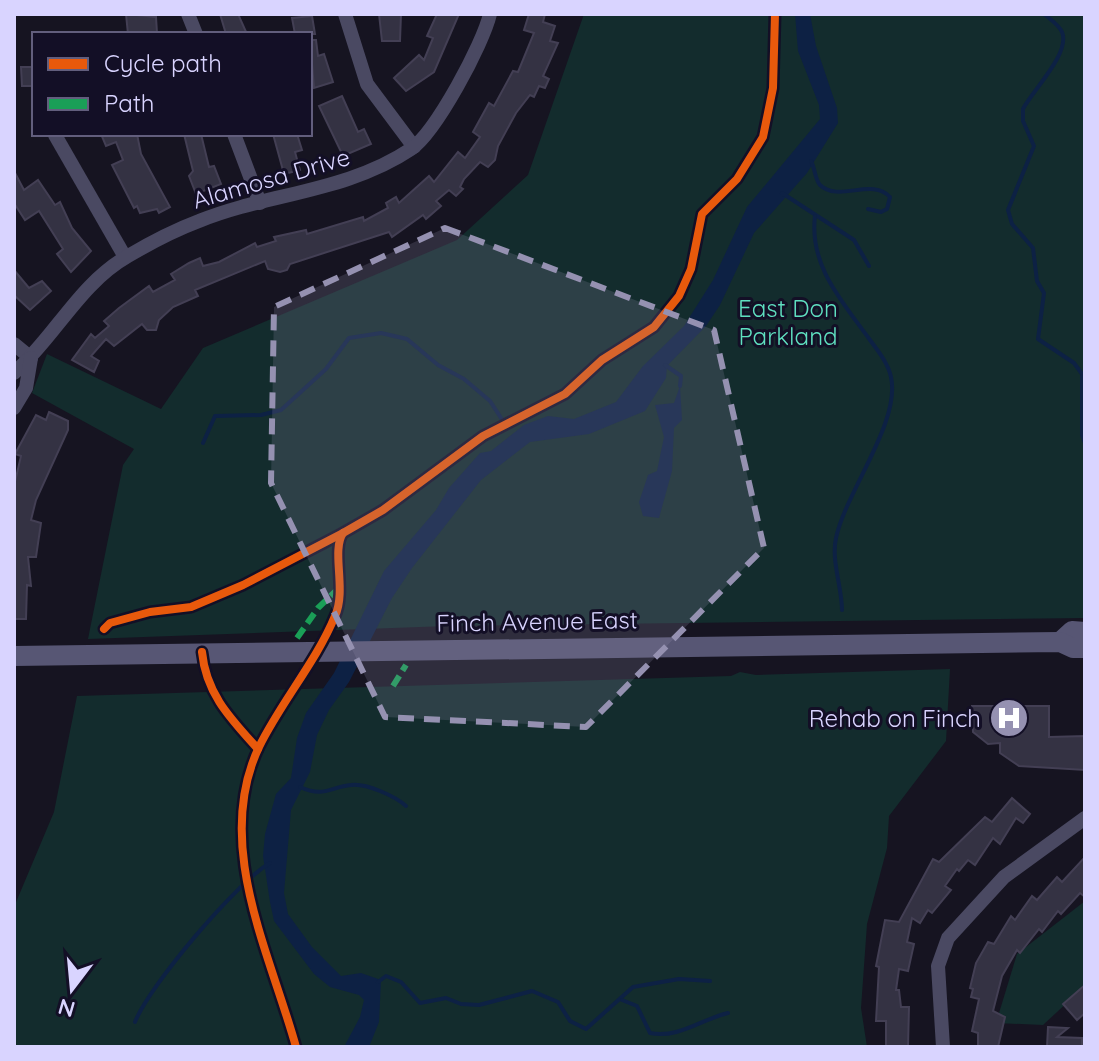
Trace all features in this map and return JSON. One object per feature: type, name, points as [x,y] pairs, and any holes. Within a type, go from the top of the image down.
[{"type":"main road","name":"Finch Avenue East","points":[[1060,642],[1072,631],[1085,632]]},
{"type":"main road","name":"Finch Avenue East","points":[[14,656],[278,650],[1060,642],[1073,648],[1085,648]]},
{"type":"street","points":[[345,14],[367,84],[414,147]]},
{"type":"street","name":"Alamosa Drive","points":[[14,373],[31,358],[86,288],[125,257],[199,220],[364,175],[414,147],[457,89],[490,14]]},
{"type":"street","points":[[56,136],[125,257]]},
{"type":"street","points":[[235,136],[260,203]]},
{"type":"street","points":[[14,344],[31,358]]},
{"type":"street","name":"Alamosa Drive","points":[[14,408],[26,388],[31,358]]},
{"type":"street","points":[[943,1047],[938,966],[948,938],[1004,877],[1085,818]]},
{"type":"highlighted area","points":[[445,228],[714,330],[764,548],[586,727],[385,717],[271,483],[274,307]]},
{"type":"green space","name":"East Don Parkland","points":[[584,14],[1085,14],[1085,618],[448,626],[88,639],[123,465],[134,449],[32,393],[47,354],[161,409],[203,348],[457,240],[528,175]]},
{"type":"green space","points":[[950,669],[946,741],[889,816],[887,848],[867,924],[861,1008],[867,1047],[14,1047],[14,907],[54,812],[77,696],[731,676],[740,672],[756,675]]},
{"type":"green space","points":[[1085,901],[1085,986],[1043,1025],[996,1023],[1017,954]]},
{"type":"water","points":[[795,14],[810,14],[816,46],[837,108],[838,123],[807,173],[754,233],[720,305],[706,326],[667,366],[666,378],[645,411],[589,434],[530,442],[481,480],[392,598],[349,682],[329,710],[317,735],[310,772],[291,810],[284,893],[288,914],[312,947],[341,976],[361,973],[381,980],[379,1022],[369,1047],[344,1047],[360,1017],[364,1000],[359,995],[330,987],[314,974],[274,921],[263,856],[265,834],[276,794],[291,778],[297,738],[306,713],[334,673],[384,571],[480,453],[491,451],[524,425],[548,416],[574,419],[616,402],[643,366],[684,326],[713,280],[747,207],[820,119],[819,105],[798,51]]},
{"type":"water","points":[[680,386],[682,420],[674,428],[672,471],[659,518],[643,516],[639,502],[648,475],[657,471],[664,437],[655,405],[674,403]]},
{"type":"building","points":[[126,14],[156,17],[157,32],[128,32]]},
{"type":"building","points":[[220,14],[238,14],[246,32],[225,32]]},
{"type":"building","points":[[379,14],[401,14],[400,41],[382,41]]},
{"type":"building","points":[[437,14],[459,14],[434,72],[406,91],[394,78],[419,55],[424,60],[433,38],[427,36]]},
{"type":"building","points":[[529,14],[545,14],[543,22],[555,26],[550,41],[558,43],[543,76],[549,79],[545,88],[539,86],[534,97],[530,95],[516,113],[498,146],[495,160],[488,167],[480,162],[464,179],[460,187],[463,189],[456,196],[449,190],[436,201],[441,206],[426,219],[423,215],[392,237],[389,232],[290,264],[287,270],[280,272],[268,269],[265,261],[195,290],[198,296],[173,307],[159,320],[156,330],[147,330],[142,324],[114,346],[106,339],[91,356],[99,361],[94,372],[72,360],[91,334],[95,338],[109,326],[104,321],[119,308],[149,286],[153,292],[175,280],[171,274],[189,263],[200,258],[203,266],[219,262],[255,243],[257,247],[276,241],[274,237],[306,230],[307,234],[363,217],[364,221],[388,208],[386,203],[396,197],[399,203],[429,176],[434,182],[458,152],[465,158],[480,137],[473,132],[489,103],[494,106],[513,71],[518,72],[534,33],[524,30]]},
{"type":"building","points":[[312,16],[315,34],[295,32],[292,18]]},
{"type":"building","points":[[312,40],[316,40],[318,56],[324,54],[333,82],[314,88]]},
{"type":"building","points":[[21,67],[32,67],[32,86],[22,86]]},
{"type":"building","points":[[342,96],[358,132],[364,129],[371,144],[343,156],[319,106]]},
{"type":"building","points":[[102,136],[137,136],[141,154],[170,207],[159,213],[157,209],[140,213],[137,206],[134,208],[112,165],[123,160],[116,142],[106,146]]},
{"type":"building","points":[[184,136],[201,136],[209,167],[214,166],[221,184],[196,194],[189,176],[193,171]]},
{"type":"building","points":[[274,136],[298,136],[302,150],[295,152],[300,170],[284,174]]},
{"type":"building","points":[[14,171],[24,190],[38,180],[55,205],[60,202],[72,228],[91,251],[71,272],[57,254],[63,249],[39,211],[25,220],[14,203]]},
{"type":"building","points":[[14,270],[29,288],[42,281],[51,291],[30,310],[14,295]]},
{"type":"building","points":[[49,412],[68,421],[68,430],[36,500],[31,520],[41,523],[36,557],[28,557],[31,586],[27,585],[26,619],[14,619],[14,486],[21,456],[15,454],[36,415],[46,420]]},
{"type":"building","points":[[972,706],[1049,706],[1049,737],[1085,736],[1085,770],[1019,766],[1000,753],[1000,743],[988,744],[973,732]]},
{"type":"building","points":[[1012,798],[1030,814],[1023,823],[1016,818],[1000,844],[993,838],[975,865],[968,860],[959,871],[957,869],[945,886],[951,890],[932,913],[928,910],[920,923],[912,918],[907,942],[914,944],[908,971],[899,969],[896,990],[899,990],[901,1007],[909,1007],[908,1047],[886,1047],[886,1021],[876,1021],[879,967],[876,966],[885,920],[899,922],[933,859],[939,862],[985,817],[992,822]]},
{"type":"building","points":[[1085,857],[1085,897],[1080,893],[1061,914],[1058,911],[1042,932],[1039,929],[1020,953],[1017,950],[1002,976],[993,1011],[1005,1017],[998,1047],[978,1047],[978,1033],[972,1031],[979,999],[971,997],[973,989],[970,988],[976,963],[988,942],[994,944],[1011,916],[1015,920],[1032,896],[1037,900],[1057,877],[1062,882]]},
{"type":"building","points":[[1085,985],[1085,1013],[1077,1020],[1063,1004]]},
{"type":"building","points":[[1048,1027],[1068,1028],[1057,1037],[1082,1038],[1082,1047],[1047,1047]]},
{"type":"waterway","points":[[1044,14],[1061,29],[1063,41],[1056,61],[1023,109],[1023,121],[1034,146],[1008,210],[1012,224],[1033,248],[1037,281],[1044,293],[1038,339],[1074,363],[1085,378]]},
{"type":"waterway","points":[[811,161],[818,183],[828,190],[874,189],[890,197],[887,209],[881,212],[868,209]]},
{"type":"waterway","points":[[782,193],[854,240],[869,266]]},
{"type":"waterway","points":[[815,216],[814,234],[822,267],[839,297],[882,357],[891,377],[892,395],[888,415],[836,538],[835,556],[842,610]]},
{"type":"waterway","points":[[203,443],[215,416],[261,415],[281,410],[326,369],[349,338],[381,333],[407,339],[438,365],[464,379],[490,401],[503,421]]},
{"type":"waterway","points":[[665,365],[681,376],[680,386]]},
{"type":"waterway","points":[[1082,376],[1082,435],[1085,443]]},
{"type":"waterway","points":[[300,787],[321,792],[351,785],[364,786],[388,794],[406,806]]},
{"type":"waterway","points":[[135,1022],[157,985],[195,936],[237,891],[270,863]]},
{"type":"waterway","points":[[378,982],[386,976],[401,982],[420,1003],[446,998],[461,1004],[479,1005],[532,991],[558,1002],[570,1021],[586,1029],[633,987],[679,979],[710,981]]},
{"type":"waterway","points":[[622,1000],[637,1006],[650,1033],[680,1031],[728,1013]]},
{"type":"marked path","points":[[297,638],[318,608],[339,588]]},
{"type":"marked path","points":[[393,686],[406,665]]},
{"type":"cycle path","points":[[104,629],[110,623],[150,612],[191,607],[243,585],[343,533],[383,510],[483,436],[565,394],[602,360],[654,327],[679,296],[691,269],[702,214],[737,179],[763,137],[773,88],[775,14]]},
{"type":"cycle path","points":[[296,1047],[250,898],[242,822],[246,784],[259,747],[335,616],[340,595],[338,550],[343,533]]},
{"type":"cycle path","points":[[202,652],[214,693],[229,716],[258,749]]},
{"type":"place","name":"Rehab on Finch","points":[[1009,718]]}]
